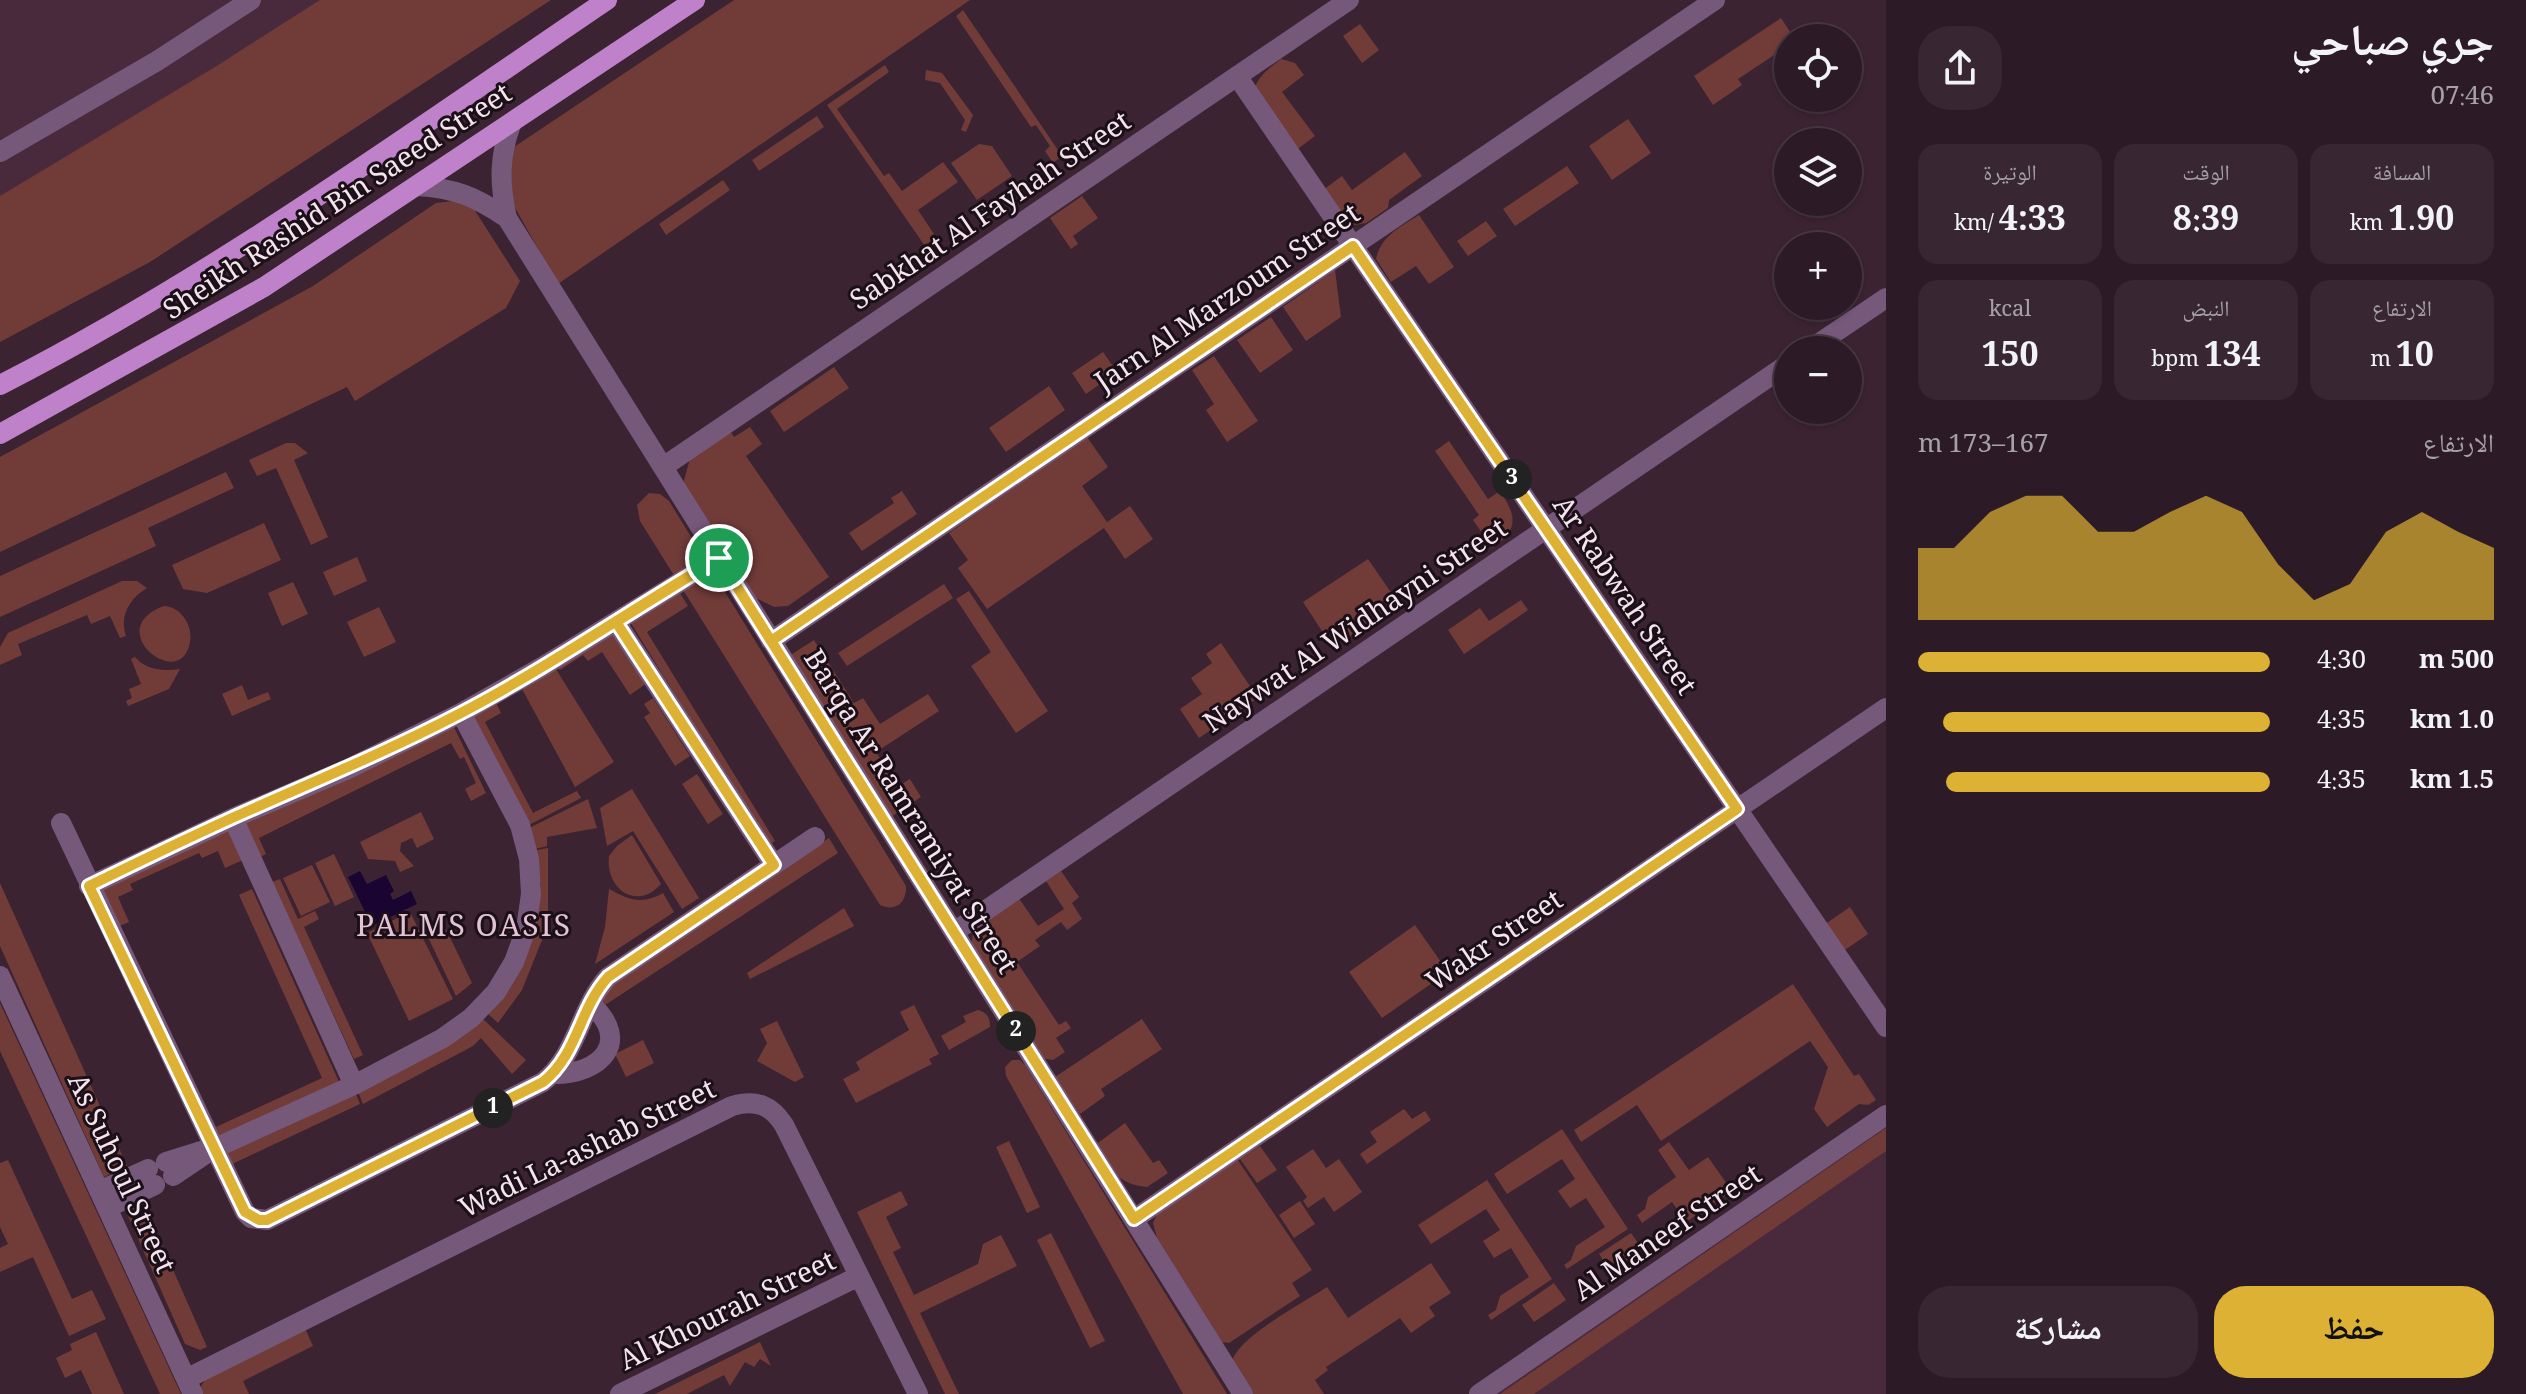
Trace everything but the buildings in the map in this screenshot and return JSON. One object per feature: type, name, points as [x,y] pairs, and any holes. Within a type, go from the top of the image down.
[{"type":"main road","name":"Sheikh Rashid Bin Saeed Street","points":[[0,385],[99,331],[252,239],[607,0]]},
{"type":"main road","name":"Sheikh Rashid Bin Saeed Street","points":[[0,434],[264,287],[695,0]]},
{"type":"street","points":[[0,152],[157,61],[251,0]]},
{"type":"street","name":"Sabkhat Al Fayhah Street","points":[[663,467],[1349,0]]},
{"type":"street","name":"Jarn Al Marzoum Street","points":[[771,641],[1715,0]]},
{"type":"street","name":"Ar Rabwah Street","points":[[1237,76],[1886,1027]]},
{"type":"street","name":"Barqa Ar Ramramiyat Street","points":[[512,122],[501,159],[502,196],[507,218],[1243,1394]]},
{"type":"street","name":"Barqa Ar Ramramiyat Street","points":[[417,186],[455,191],[473,197],[507,218]]},
{"type":"street","points":[[1830,336],[1886,298]]},
{"type":"street","name":"Naywat Al Widhayni Street","points":[[954,932],[1774,374]]},
{"type":"street","points":[[89,886],[233,818],[350,768],[461,713],[719,558]]},
{"type":"street","points":[[616,622],[774,865]]},
{"type":"street","name":"Wakr Street","points":[[1134,1219],[1886,708]]},
{"type":"street","points":[[103,1199],[354,1085],[443,1038],[471,1018],[502,982],[514,962],[526,929],[531,894],[530,871],[520,825],[461,713]]},
{"type":"street","points":[[233,818],[354,1085]]},
{"type":"street","points":[[61,823],[213,1149],[245,1212],[259,1220],[267,1220],[533,1089],[554,1074],[571,1050],[601,985],[616,970],[815,837]]},
{"type":"street","name":"As Suhoul Street","points":[[0,976],[189,1386]]},
{"type":"street","points":[[554,1074],[572,1074],[592,1068],[602,1060],[608,1049],[607,1027],[591,1004]]},
{"type":"street","name":"Wadi La-ashab Street","points":[[189,1386],[744,1102],[767,1107],[784,1125],[918,1394]]},
{"type":"street","name":"Al Maneef Street","points":[[1479,1394],[1886,1115]]},
{"type":"street","name":"Al Khourah Street","points":[[620,1394],[859,1276]]},
{"type":"shaded area","points":[[0,0],[401,0],[0,246]]},
{"type":"shaded area","points":[[320,0],[551,0],[150,262],[0,342],[0,196]]},
{"type":"shaded area","points":[[734,0],[970,0],[558,284],[514,206],[505,153]]},
{"type":"shaded area","points":[[963,10],[1062,156],[1053,163],[1045,151],[1050,146],[1036,125],[1031,127],[956,16]]},
{"type":"shaded area","points":[[1781,18],[1785,24],[1774,24],[1774,55],[1738,79],[1742,85],[1713,105],[1694,76]]},
{"type":"shaded area","points":[[1360,24],[1379,50],[1362,63],[1343,36]]},
{"type":"shaded area","points":[[1281,59],[1295,63],[1304,75],[1282,92],[1315,136],[1295,151],[1253,95],[1259,79]]},
{"type":"shaded area","points":[[885,65],[889,72],[837,109],[884,176],[889,173],[902,191],[943,162],[958,182],[918,210],[936,237],[925,246],[827,105]]},
{"type":"shaded area","points":[[926,70],[942,73],[973,115],[966,132],[961,130],[965,120],[940,83],[925,80]]},
{"type":"shaded area","points":[[817,116],[824,127],[759,171],[752,160]]},
{"type":"shaded area","points":[[1628,119],[1651,153],[1612,180],[1589,146]]},
{"type":"shaded area","points":[[979,144],[992,146],[1012,176],[977,200],[951,163]]},
{"type":"shaded area","points":[[1405,152],[1422,176],[1389,200],[1388,208],[1366,223],[1354,225],[1343,217],[1323,190],[1342,176],[1352,190]]},
{"type":"shaded area","points":[[1567,166],[1579,183],[1515,226],[1503,209]]},
{"type":"shaded area","points":[[723,180],[730,190],[666,235],[659,224]]},
{"type":"shaded area","points":[[1082,196],[1098,218],[1073,236],[1078,244],[1071,249],[1050,218]]},
{"type":"shaded area","points":[[453,201],[474,209],[520,281],[506,308],[355,401],[347,387],[0,552],[0,457],[313,286],[436,203]]},
{"type":"shaded area","points":[[1419,215],[1454,267],[1429,284],[1416,266],[1391,282],[1376,259],[1379,251],[1392,233]]},
{"type":"shaded area","points":[[1486,221],[1497,236],[1468,256],[1457,241]]},
{"type":"shaded area","points":[[1335,270],[1341,317],[1306,341],[1283,307]]},
{"type":"shaded area","points":[[1271,317],[1293,350],[1260,373],[1237,340]]},
{"type":"shaded area","points":[[1103,352],[1117,372],[1086,394],[1072,373]]},
{"type":"shaded area","points":[[1214,356],[1258,421],[1227,442],[1206,410],[1214,404],[1192,370]]},
{"type":"shaded area","points":[[834,367],[849,388],[784,432],[770,411]]},
{"type":"shaded area","points":[[1049,386],[1065,410],[1006,452],[989,428]]},
{"type":"shaded area","points":[[750,427],[762,444],[746,456],[829,577],[788,606],[774,607],[756,598],[683,484],[691,455],[729,429],[734,437]]},
{"type":"shaded area","points":[[1087,437],[1108,467],[1082,486],[1107,522],[1130,506],[1153,539],[1125,559],[1104,528],[987,609],[958,568],[968,560],[949,533]]},
{"type":"shaded area","points":[[1449,441],[1488,499],[1500,491],[1510,508],[1511,529],[1492,548],[1473,520],[1479,515],[1435,451]]},
{"type":"shaded area","points":[[286,443],[295,443],[308,453],[294,460],[328,537],[311,545],[276,468],[257,476],[249,460]]},
{"type":"shaded area","points":[[226,472],[234,488],[148,528],[156,546],[0,617],[0,576]]},
{"type":"shaded area","points":[[902,491],[917,514],[862,551],[849,533],[894,503],[891,498]]},
{"type":"shaded area","points":[[649,493],[660,494],[669,501],[906,886],[902,901],[895,907],[880,905],[640,521],[637,505]]},
{"type":"shaded area","points":[[264,523],[281,560],[207,593],[183,589],[172,565]]},
{"type":"shaded area","points":[[357,557],[367,581],[334,596],[323,572]]},
{"type":"shaded area","points":[[1368,559],[1399,604],[1333,648],[1303,602]]},
{"type":"shaded area","points":[[122,581],[137,581],[147,588],[128,608],[124,621],[126,636],[120,638],[110,616],[91,624],[87,615],[18,644],[22,655],[0,665],[0,647],[8,633]]},
{"type":"shaded area","points":[[293,582],[308,614],[282,626],[268,593]]},
{"type":"shaded area","points":[[944,584],[953,598],[847,666],[838,653]]},
{"type":"shaded area","points":[[678,590],[688,606],[647,632],[775,841],[768,845],[629,620]]},
{"type":"shaded area","points":[[969,591],[1048,711],[1016,733],[971,666],[991,652],[956,599]]},
{"type":"shaded area","points":[[1521,600],[1528,610],[1464,654],[1448,630],[1480,608],[1489,621]]},
{"type":"shaded area","points":[[164,606],[180,613],[190,629],[190,642],[184,656],[173,662],[161,660],[150,652],[142,641],[140,629],[146,616]]},
{"type":"shaded area","points":[[379,607],[396,642],[364,657],[347,622]]},
{"type":"shaded area","points":[[611,628],[647,683],[630,695],[602,652],[588,661],[583,655],[560,670],[555,664]]},
{"type":"shaded area","points":[[814,640],[854,703],[863,698],[880,724],[928,694],[939,711],[876,752],[898,786],[910,779],[921,797],[891,817],[789,656]]},
{"type":"shaded area","points":[[1221,643],[1258,698],[1199,738],[1180,709],[1202,694],[1191,678],[1212,663],[1206,654]]},
{"type":"shaded area","points":[[135,657],[156,669],[180,669],[169,689],[128,706],[126,701],[132,698],[129,689],[141,684],[131,659]]},
{"type":"shaded area","points":[[554,666],[614,762],[575,787],[521,687]]},
{"type":"shaded area","points":[[242,685],[248,700],[268,692],[271,699],[232,716],[222,694]]},
{"type":"shaded area","points":[[653,698],[690,756],[675,766],[644,717],[650,713],[644,704]]},
{"type":"shaded area","points":[[496,703],[501,713],[485,722],[533,813],[577,791],[581,798],[527,826],[471,716]]},
{"type":"shaded area","points":[[450,719],[486,793],[471,801],[465,789],[476,783],[464,757],[460,759],[451,743],[259,838],[266,854],[256,859],[239,823]]},
{"type":"shaded area","points":[[697,774],[723,814],[708,824],[682,784]]},
{"type":"shaded area","points":[[632,789],[699,898],[682,909],[633,831],[607,846],[600,808]]},
{"type":"shaded area","points":[[588,799],[597,828],[547,837],[547,846],[531,850],[527,829]]},
{"type":"shaded area","points":[[421,812],[434,839],[417,848],[412,838],[401,843],[400,851],[414,866],[400,872],[395,861],[368,859],[360,842]]},
{"type":"shaded area","points":[[230,829],[243,860],[225,868],[218,851],[202,858],[199,853],[130,884],[133,890],[118,897],[129,922],[117,927],[100,887]]},
{"type":"shaded area","points":[[632,835],[661,884],[642,896],[624,892],[612,878],[609,868],[609,856]]},
{"type":"shaded area","points":[[829,838],[838,853],[605,1005],[598,991],[602,982]]},
{"type":"shaded area","points":[[548,848],[548,925],[522,990],[498,1023],[487,1013],[528,948],[541,885],[532,851]]},
{"type":"shaded area","points":[[334,854],[354,897],[335,906],[315,863]]},
{"type":"shaded area","points":[[312,865],[330,902],[301,916],[283,878]]},
{"type":"shaded area","points":[[360,871],[367,884],[386,875],[394,891],[390,894],[393,900],[411,891],[417,904],[372,926],[348,877]]},
{"type":"shaded area","points":[[1061,871],[1079,897],[1072,903],[1082,919],[1067,930],[1061,922],[1035,940],[1040,946],[1017,962],[1059,1025],[1066,1021],[1071,1028],[1056,1038],[1065,1052],[1053,1060],[1041,1058],[971,946],[974,927],[1018,897],[1038,926],[1064,909],[1046,881]]},
{"type":"shaded area","points":[[280,879],[298,919],[315,911],[319,919],[304,927],[363,1055],[354,1059],[272,882]]},
{"type":"shaded area","points":[[0,883],[127,1166],[104,1177],[0,946]]},
{"type":"shaded area","points":[[252,889],[340,1084],[221,1138],[216,1127],[322,1078],[239,895]]},
{"type":"shaded area","points":[[609,889],[636,900],[663,893],[674,912],[595,964],[605,927]]},
{"type":"shaded area","points":[[1850,907],[1868,934],[1842,952],[1824,925]]},
{"type":"shaded area","points":[[844,908],[854,926],[750,979],[747,973]]},
{"type":"shaded area","points":[[410,912],[453,999],[409,1021],[367,933]]},
{"type":"shaded area","points":[[444,925],[472,983],[456,996],[426,933]]},
{"type":"shaded area","points":[[1415,925],[1448,972],[1382,1018],[1349,972]]},
{"type":"shaded area","points":[[1793,984],[1854,1076],[1859,1074],[1876,1100],[1868,1105],[1859,1104],[1827,1127],[1814,1109],[1828,1067],[1810,1041],[1661,1141],[1637,1105],[1581,1142],[1574,1130]]},
{"type":"shaded area","points":[[0,1003],[181,1394],[160,1394],[0,1051]]},
{"type":"shaded area","points":[[914,1005],[939,1054],[929,1059],[932,1064],[856,1103],[843,1079],[860,1070],[856,1062],[909,1030],[900,1012]]},
{"type":"shaded area","points":[[978,1010],[988,1016],[990,1027],[949,1050],[941,1036],[966,1022],[963,1016]]},
{"type":"shaded area","points":[[479,1015],[526,1060],[512,1074],[481,1038],[473,1046],[363,1104],[356,1087]]},
{"type":"shaded area","points":[[1142,1019],[1162,1049],[1101,1089],[1105,1096],[1080,1114],[1055,1077]]},
{"type":"shaded area","points":[[777,1021],[804,1077],[795,1082],[757,1061],[767,1043],[760,1029]]},
{"type":"shaded area","points":[[643,1040],[654,1063],[626,1077],[615,1054]]},
{"type":"shaded area","points":[[1012,1060],[1020,1060],[1025,1065],[1227,1394],[1183,1394],[1006,1076],[1005,1067]]},
{"type":"shaded area","points":[[354,1089],[360,1104],[230,1165],[223,1151]]},
{"type":"shaded area","points":[[1404,1109],[1412,1119],[1425,1111],[1431,1120],[1367,1164],[1360,1154],[1377,1142],[1370,1132]]},
{"type":"shaded area","points":[[1125,1123],[1153,1163],[1159,1160],[1168,1173],[1147,1187],[1121,1178],[1110,1168],[1095,1145]]},
{"type":"shaded area","points":[[1886,1125],[1886,1394],[1489,1394]]},
{"type":"shaded area","points":[[1886,1128],[1886,1151],[1534,1394],[1500,1394]]},
{"type":"shaded area","points":[[1562,1129],[1628,1229],[1567,1269],[1564,1265],[1571,1260],[1576,1246],[1605,1227],[1586,1198],[1570,1208],[1558,1191],[1575,1179],[1562,1159],[1507,1194],[1494,1174]]},
{"type":"shaded area","points":[[1009,1141],[1040,1207],[1027,1213],[996,1147]]},
{"type":"shaded area","points":[[1669,1142],[1689,1170],[1708,1157],[1732,1191],[1686,1222],[1672,1202],[1642,1223],[1637,1215],[1645,1209],[1648,1197],[1676,1177],[1658,1150]]},
{"type":"shaded area","points":[[1260,1146],[1277,1170],[1257,1183],[1240,1159]]},
{"type":"shaded area","points":[[1313,1149],[1326,1168],[1339,1159],[1362,1192],[1334,1212],[1324,1197],[1308,1208],[1303,1201],[1307,1197],[1286,1167]]},
{"type":"shaded area","points":[[1235,1156],[1312,1270],[1292,1283],[1300,1296],[1229,1343],[1222,1342],[1157,1238],[1153,1223],[1162,1205]]},
{"type":"shaded area","points":[[8,1160],[72,1299],[92,1290],[106,1319],[69,1336],[33,1257],[0,1272],[0,1248],[8,1244],[0,1227],[0,1163]]},
{"type":"shaded area","points":[[1487,1180],[1552,1279],[1491,1320],[1488,1315],[1496,1310],[1500,1296],[1529,1277],[1511,1248],[1494,1258],[1483,1241],[1500,1230],[1486,1209],[1431,1244],[1418,1225]]},
{"type":"shaded area","points":[[901,1191],[908,1205],[886,1217],[901,1248],[893,1252],[914,1295],[978,1264],[983,1244],[1001,1235],[1017,1266],[920,1313],[959,1394],[945,1394],[857,1212]]},
{"type":"shaded area","points":[[141,1197],[207,1347],[200,1350],[185,1344],[123,1205]]},
{"type":"shaded area","points":[[1300,1201],[1315,1224],[1294,1238],[1279,1215]]},
{"type":"shaded area","points":[[1051,1233],[1105,1341],[1090,1348],[1037,1240]]},
{"type":"shaded area","points":[[1631,1233],[1643,1250],[1611,1271],[1599,1254]]},
{"type":"shaded area","points":[[1431,1263],[1451,1293],[1429,1307],[1435,1316],[1411,1333],[1400,1318],[1326,1367],[1328,1370],[1315,1380],[1324,1394],[1253,1394],[1232,1361],[1260,1330],[1327,1287],[1348,1318]]},
{"type":"shaded area","points":[[1554,1283],[1566,1300],[1534,1322],[1522,1305]]},
{"type":"shaded area","points":[[304,1326],[313,1346],[243,1381],[249,1394],[201,1394],[199,1389],[212,1370]]},
{"type":"shaded area","points":[[96,1332],[124,1394],[92,1394],[81,1370],[65,1378],[56,1358],[72,1350],[70,1344]]},
{"type":"shaded area","points":[[760,1342],[771,1366],[760,1359],[754,1367],[745,1362],[730,1386],[724,1375],[687,1394],[655,1394]]},
{"type":"district","name":"PALMS OASIS","points":[[464,926]]},
{"type":"route","points":[[719,558],[681,580],[509,687],[461,713],[350,768],[233,818],[89,886],[213,1149],[251,1218],[267,1220],[533,1089],[564,1063],[595,994],[608,977],[774,865],[616,622],[719,558],[925,887],[1134,1219],[1737,809],[1353,246],[771,641],[719,558]]}]
